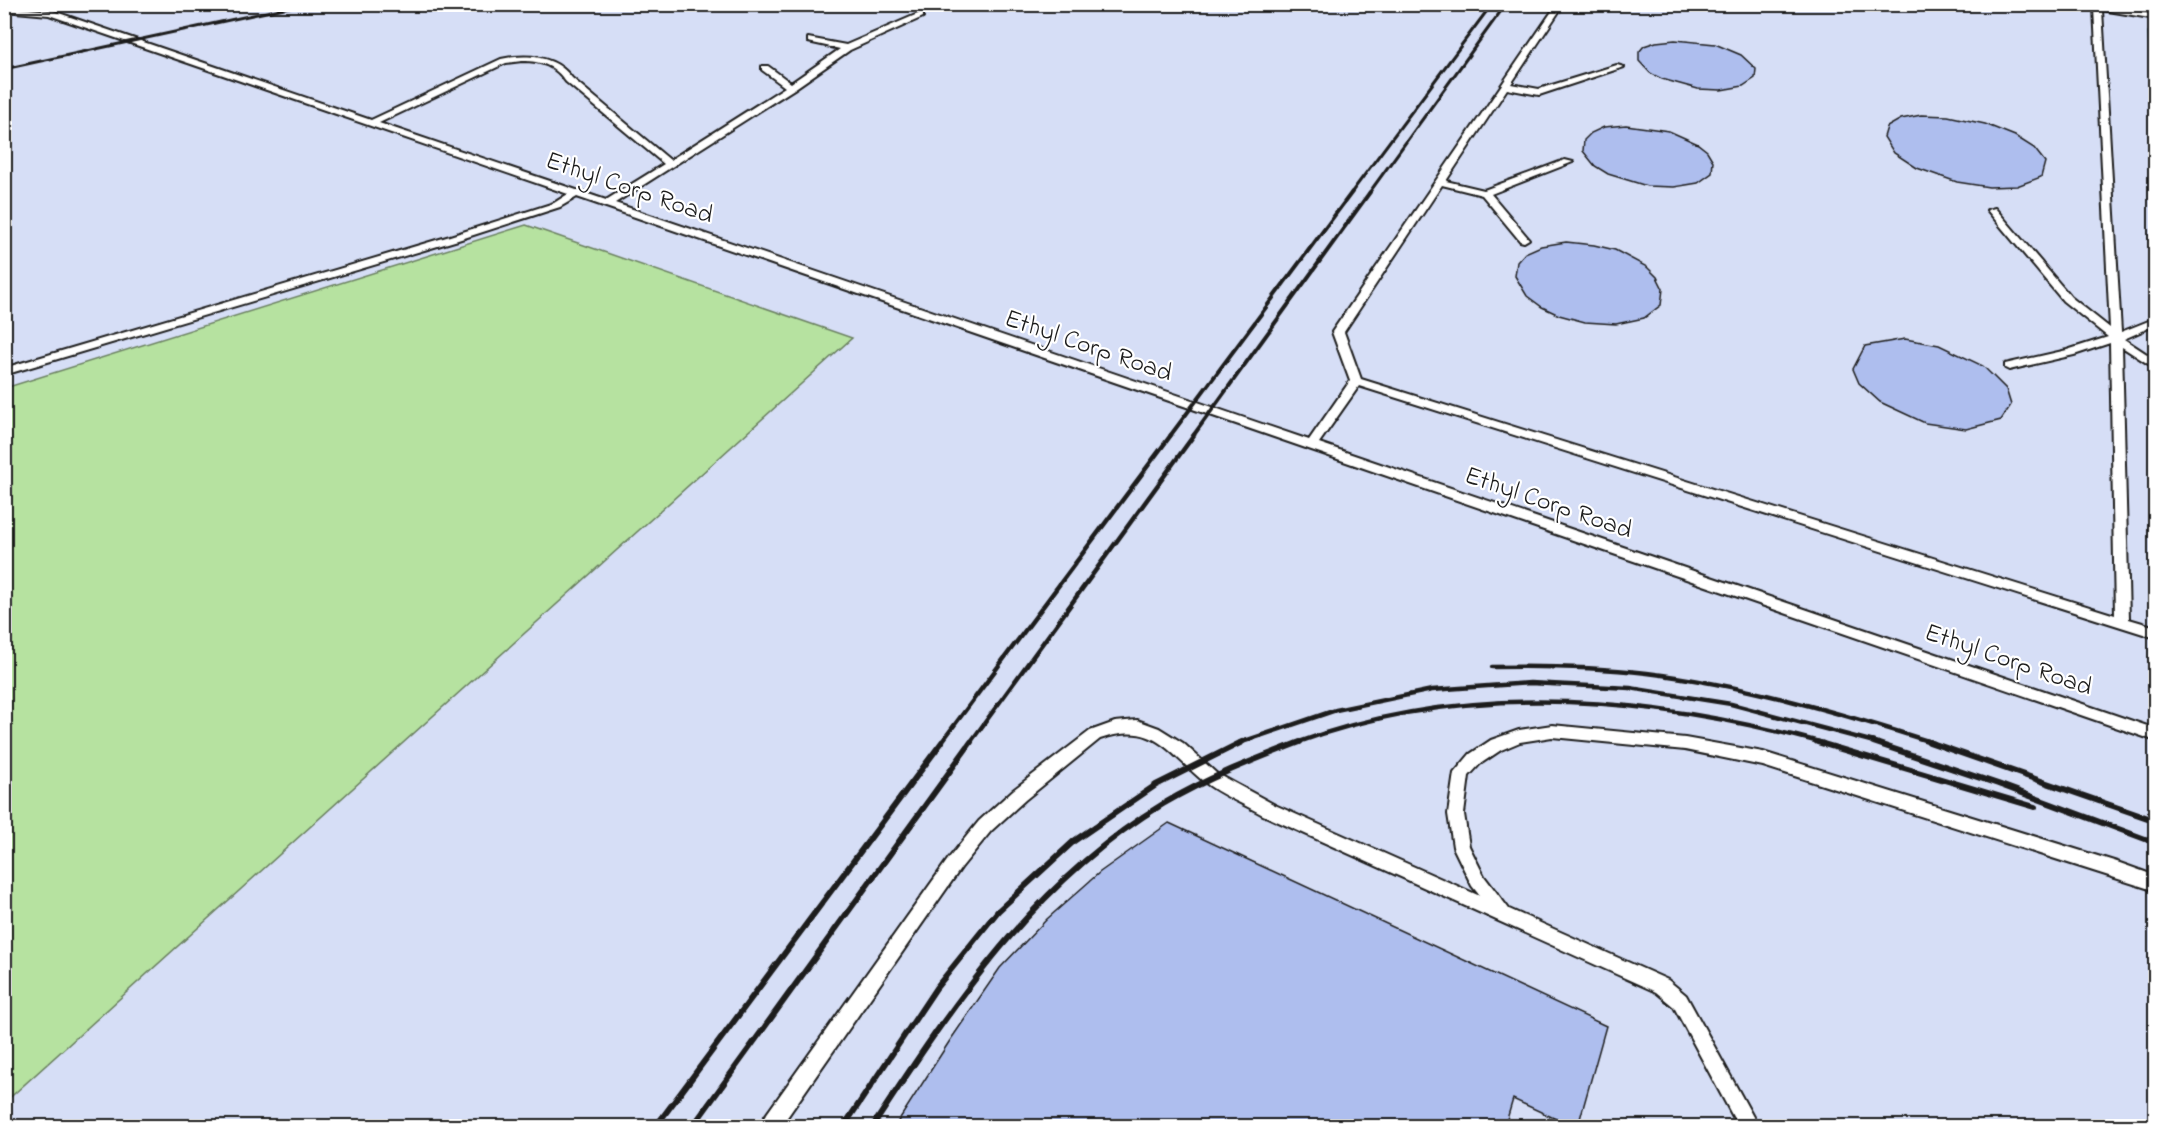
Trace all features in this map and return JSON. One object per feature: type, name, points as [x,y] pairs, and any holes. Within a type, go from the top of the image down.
[{"type":"lane","points":[[22,11],[36,4]]},
{"type":"lane","points":[[1356,381],[1338,332],[1562,4]]},
{"type":"lane","points":[[2083,4],[2156,17]]},
{"type":"lane","points":[[2098,7],[2116,338],[2122,622]]},
{"type":"lane","name":"Ethyl Corp Road","points":[[4,9],[50,13],[1310,447],[2156,735]]},
{"type":"lane","points":[[605,205],[791,87],[827,67],[847,48],[920,15]]},
{"type":"lane","points":[[811,40],[847,48]]},
{"type":"lane","points":[[370,123],[504,61],[525,58],[545,60],[563,70],[569,80],[670,164]]},
{"type":"lane","points":[[1505,86],[1539,92],[1620,67]]},
{"type":"lane","points":[[765,68],[791,87]]},
{"type":"lane","points":[[1485,194],[1568,162]]},
{"type":"lane","points":[[1440,182],[1485,194],[1524,239]]},
{"type":"lane","points":[[4,372],[454,238],[557,205],[575,194]]},
{"type":"lane","points":[[1992,210],[2067,299],[2156,366]]},
{"type":"lane","points":[[2009,366],[2070,353],[2116,338],[2156,321]]},
{"type":"lane","points":[[1310,447],[1356,381]]},
{"type":"lane","points":[[1356,381],[2156,633]]},
{"type":"lane","points":[[770,1126],[955,863],[985,826],[1018,795],[1095,735],[1115,728],[1137,726],[1154,732],[1178,748],[1210,778],[1269,810],[1662,986],[1680,1001],[1748,1126]]},
{"type":"lane","points":[[1503,913],[1478,881],[1461,847],[1456,814],[1462,773],[1475,759],[1496,745],[1519,736],[1552,731],[1685,744],[1763,759],[2072,855],[2156,884]]},
{"type":"shaded area","points":[[5,5],[2155,5],[2155,1126],[5,1126]]},
{"type":"green space","points":[[526,225],[852,338],[5,1102],[5,388]]},
{"type":"water","points":[[2148,32],[2155,32],[2155,91],[2151,88]]},
{"type":"building","points":[[1675,40],[1715,44],[1741,55],[1756,69],[1755,78],[1743,86],[1721,90],[1698,89],[1662,79],[1650,73],[1639,61],[1639,52],[1644,46]]},
{"type":"building","points":[[1921,115],[1948,116],[1985,124],[2015,136],[2034,148],[2045,162],[2041,177],[2017,186],[1989,187],[1957,182],[1917,168],[1894,153],[1884,137],[1887,127],[1901,119]]},
{"type":"building","points":[[1626,125],[1669,131],[1698,144],[1707,151],[1713,161],[1712,173],[1698,183],[1674,187],[1647,186],[1608,174],[1595,166],[1583,151],[1584,140],[1591,133],[1604,127]]},
{"type":"building","points":[[1566,242],[1615,250],[1647,267],[1657,277],[1663,289],[1661,305],[1644,318],[1616,324],[1585,322],[1559,315],[1542,307],[1527,296],[1515,276],[1517,262],[1525,253],[1541,246]]},
{"type":"building","points":[[1905,339],[1939,345],[1983,366],[2006,389],[2011,405],[2001,420],[1966,429],[1925,423],[1880,402],[1859,383],[1853,369],[1865,346]]},
{"type":"building","points":[[1169,823],[1606,1026],[1578,1126],[1571,1126],[1513,1099],[1505,1126],[895,1126],[1000,968],[1047,919],[1100,872]]},
{"type":"railway","points":[[4,69],[303,4]]},
{"type":"railway","points":[[1351,193],[1492,4]]},
{"type":"railway","points":[[1369,193],[1506,4]]},
{"type":"railway","points":[[1170,436],[1352,192]]},
{"type":"railway","points":[[1193,436],[1370,192]]},
{"type":"railway","points":[[941,743],[1171,435]]},
{"type":"railway","points":[[970,743],[1194,435]]},
{"type":"railway","points":[[1492,667],[1589,668],[1683,678],[1792,701],[1934,743]]},
{"type":"railway","points":[[1239,743],[1336,710],[1432,690],[1530,683],[1630,688],[1731,704],[1878,743]]},
{"type":"railway","points":[[1296,743],[1360,723],[1425,710],[1492,703],[1558,702],[1625,706],[1692,714],[1823,743]]},
{"type":"railway","points":[[656,1126],[942,742]]},
{"type":"railway","points":[[693,1126],[971,742]]},
{"type":"railway","points":[[844,1126],[936,988],[998,911],[1074,841],[1156,785],[1242,742]]},
{"type":"railway","points":[[873,1126],[966,991],[1036,908],[1075,870],[1117,835],[1163,804],[1213,778],[1300,742]]},
{"type":"railway","points":[[1817,742],[2035,807]]},
{"type":"railway","points":[[1873,742],[1998,784],[2156,843]]},
{"type":"railway","points":[[1929,742],[2156,821]]}]
